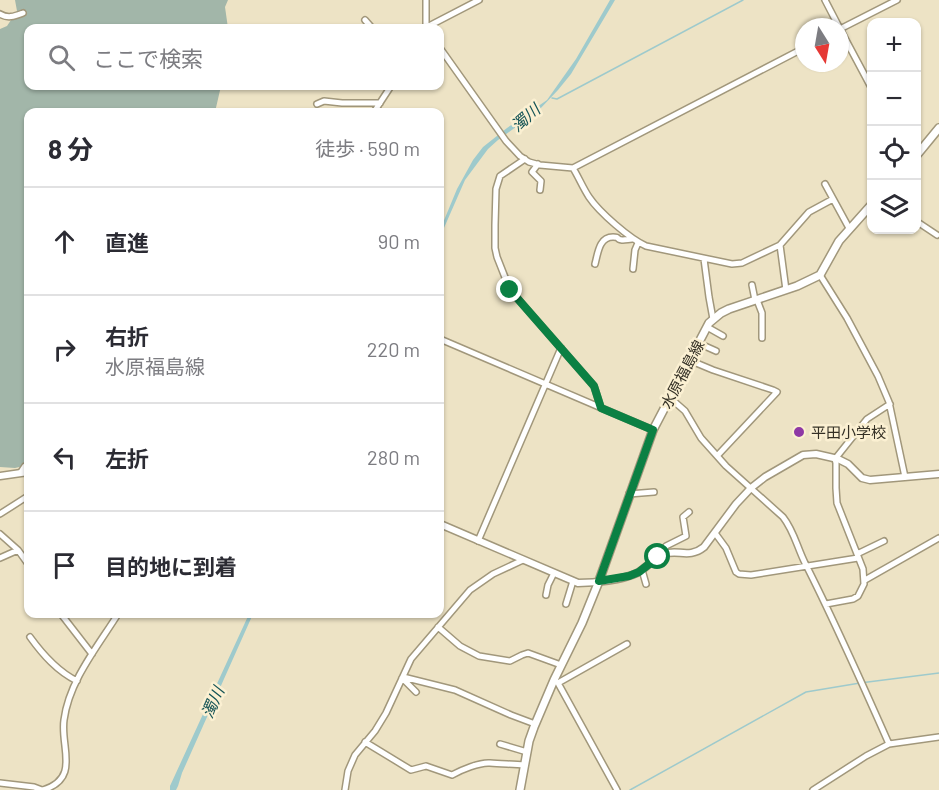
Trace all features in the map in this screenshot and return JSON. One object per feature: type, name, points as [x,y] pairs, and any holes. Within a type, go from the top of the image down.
[{"type":"main road","points":[[921,150],[939,128]]},
{"type":"main road","points":[[820,275],[832,251],[867,209]]},
{"type":"main road","name":"水原福島線","points":[[520,790],[535,724],[599,581],[653,430],[707,327],[713,319],[729,309],[786,290],[820,275]]},
{"type":"street","points":[[426,0],[426,24]]},
{"type":"street","points":[[434,24],[479,0]]},
{"type":"street","points":[[825,0],[835,18]]},
{"type":"street","points":[[849,24],[897,0]]},
{"type":"street","points":[[0,14],[5,17],[23,13]]},
{"type":"street","points":[[365,20],[368,24]]},
{"type":"street","points":[[849,45],[867,80]]},
{"type":"street","points":[[444,54],[506,141],[520,156],[538,164],[573,168],[795,53]]},
{"type":"street","points":[[377,108],[388,90]]},
{"type":"street","points":[[317,104],[324,101],[342,104],[380,103]]},
{"type":"street","points":[[525,159],[500,176],[495,189],[497,257],[510,290],[595,389],[601,408]]},
{"type":"street","points":[[538,164],[532,172],[541,181],[540,190]]},
{"type":"street","points":[[573,168],[596,205],[638,243],[732,264],[738,264],[780,245],[809,212],[833,199]]},
{"type":"street","points":[[825,184],[849,228]]},
{"type":"street","points":[[921,224],[937,235]]},
{"type":"street","points":[[595,264],[602,241],[613,237],[623,240],[632,239]]},
{"type":"street","points":[[633,269],[638,243]]},
{"type":"street","points":[[780,245],[786,290]]},
{"type":"street","points":[[705,259],[713,319]]},
{"type":"street","points":[[820,275],[847,318],[890,404],[905,477]]},
{"type":"street","points":[[752,285],[761,309],[762,338]]},
{"type":"street","points":[[707,327],[723,336]]},
{"type":"street","points":[[444,341],[653,430]]},
{"type":"street","points":[[698,343],[716,351]]},
{"type":"street","points":[[478,541],[561,348]]},
{"type":"street","points":[[689,360],[777,392],[717,456]]},
{"type":"street","points":[[669,397],[685,411],[701,438],[717,456],[789,525],[889,744]]},
{"type":"street","points":[[826,604],[858,596],[865,580],[863,569],[837,503],[835,459],[867,419],[890,404]]},
{"type":"street","points":[[663,554],[700,551],[751,488],[803,455],[816,454],[835,459],[848,464],[862,478],[870,480],[939,474]]},
{"type":"street","points":[[0,476],[24,472]]},
{"type":"street","points":[[629,494],[654,492]]},
{"type":"street","points":[[0,514],[24,499]]},
{"type":"street","points":[[444,526],[578,583],[629,576],[642,570],[663,554],[666,546],[686,536],[683,516],[689,512]]},
{"type":"street","points":[[715,533],[726,548],[734,569],[739,574],[751,575],[858,556],[884,541]]},
{"type":"street","points":[[0,534],[24,558]]},
{"type":"street","points":[[865,580],[939,538]]},
{"type":"street","points":[[0,558],[18,550]]},
{"type":"street","points":[[345,790],[348,771],[355,755],[375,731],[386,713],[411,660],[471,590],[493,574],[523,560]]},
{"type":"street","points":[[642,570],[646,584]]},
{"type":"street","points":[[546,596],[554,573]]},
{"type":"street","points":[[566,604],[573,581]]},
{"type":"street","points":[[65,618],[92,654]]},
{"type":"street","points":[[0,783],[42,790],[58,783],[63,775],[66,760],[64,719],[83,667],[114,618]]},
{"type":"street","points":[[438,627],[460,646],[478,656],[510,661],[528,653],[561,665]]},
{"type":"street","points":[[30,637],[51,662],[77,681]]},
{"type":"street","points":[[617,790],[556,681],[627,644]]},
{"type":"street","points":[[403,677],[416,692]]},
{"type":"street","points":[[403,677],[455,690],[535,724]]},
{"type":"street","points":[[813,790],[889,744],[939,737]]},
{"type":"street","points":[[365,742],[411,770],[426,766],[452,775],[489,762],[524,765]]},
{"type":"street","points":[[500,744],[527,752]]},
{"type":"green space","points":[[15,0],[228,0],[225,7],[227,24],[24,24],[24,90],[220,90],[216,108],[24,108],[24,466],[15,468],[0,467],[0,29],[7,26],[17,11]]},
{"type":"water","name":"濁川","points":[[610,0],[615,0],[571,74],[558,90],[539,110],[488,149],[465,180],[444,228],[444,220],[457,189],[483,147],[547,100],[576,59]]},
{"type":"water","name":"濁川","points":[[247,618],[251,618],[176,790],[170,790]]},
{"type":"waterway","points":[[552,98],[557,99],[743,0]]},
{"type":"waterway","points":[[630,790],[806,692],[939,673]]},
{"type":"place","name":"平田小学校","points":[[799,432]]},
{"type":"route","points":[[510,290],[594,386],[601,408],[653,430],[599,581],[639,572],[658,557]]}]
